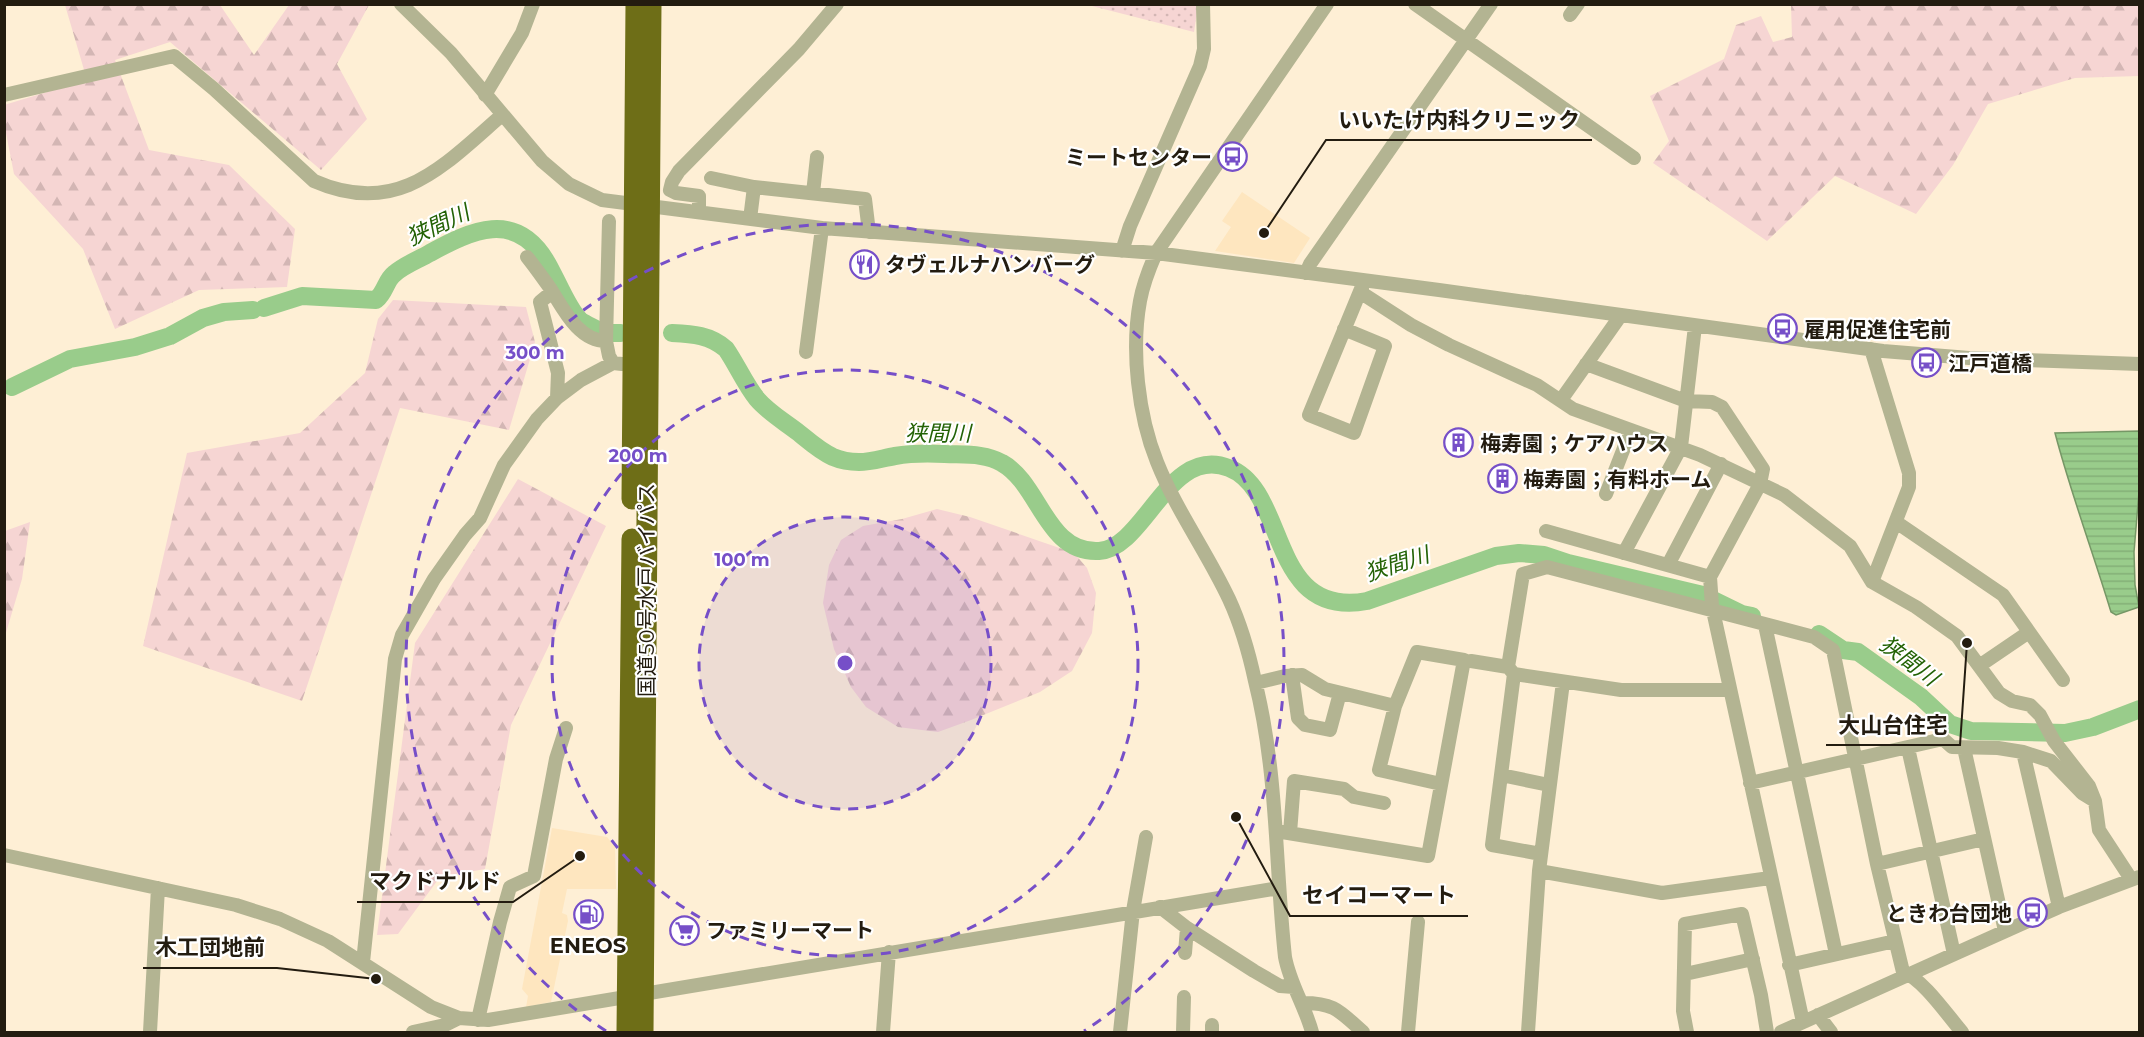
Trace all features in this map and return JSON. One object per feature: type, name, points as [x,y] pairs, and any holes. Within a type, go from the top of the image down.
[{"type":"highway","name":"国道50号水戸バイパス","points":[[627,1032],[635,996],[646,481],[636,4]]},
{"type":"highway","name":"国道50号水戸バイパス","points":[[643,1032],[635,996],[623,364],[642,205],[651,4]]},
{"type":"street","points":[[401,4],[443,44],[542,161],[569,184],[602,200],[822,228],[1156,253],[1306,273],[1360,284],[1621,315],[1871,349],[1969,358],[2139,364]]},
{"type":"street","points":[[485,95],[522,33],[533,4]]},
{"type":"street","points":[[699,212],[699,196],[670,190],[679,171],[799,50],[837,4]]},
{"type":"street","points":[[1122,251],[1130,226],[1200,66],[1204,49],[1203,4]]},
{"type":"street","points":[[1283,832],[1256,683],[1246,643],[1230,601],[1157,462],[1143,415],[1137,318],[1140,298],[1156,253],[1327,4]]},
{"type":"street","points":[[1415,4],[1634,158]]},
{"type":"street","points":[[1306,273],[1310,264],[1491,4]]},
{"type":"street","points":[[4,95],[174,56],[214,89],[314,181],[334,190],[355,193],[379,193],[411,185],[429,177],[502,115]]},
{"type":"street","points":[[813,193],[816,157]]},
{"type":"street","points":[[711,178],[754,187],[865,199],[869,232]]},
{"type":"street","points":[[750,219],[754,187]]},
{"type":"street","points":[[609,221],[606,341],[609,356],[623,364]]},
{"type":"street","points":[[806,352],[822,228]]},
{"type":"street","points":[[527,257],[571,321],[584,333],[598,341],[606,341]]},
{"type":"street","points":[[1344,329],[1385,346],[1354,433],[1309,415],[1360,284]]},
{"type":"street","points":[[1360,284],[1363,294],[1411,325],[1537,385],[1573,409],[1682,447],[1784,495],[1850,546],[1872,582],[1916,607],[1957,636],[1999,693],[2012,701],[2030,705],[2040,715],[2054,741],[2089,786],[2095,801],[2099,830],[2135,878],[2059,907],[1781,1032]]},
{"type":"street","points":[[552,292],[540,302],[558,373],[557,398]]},
{"type":"street","points":[[1561,400],[1621,315]]},
{"type":"street","points":[[1624,553],[1682,447],[1695,326]]},
{"type":"street","points":[[1871,349],[1909,473],[1908,487],[1872,582]]},
{"type":"street","points":[[363,962],[394,670],[402,635],[434,579],[465,534],[480,518],[504,465],[537,418],[557,398],[581,380],[623,364]]},
{"type":"street","points":[[1586,364],[1686,400],[1712,402],[1722,407],[1763,469],[1760,484],[1710,582],[1712,609],[1729,690],[1803,1022]]},
{"type":"street","points":[[1606,494],[1631,430]]},
{"type":"street","points":[[1668,565],[1721,464]]},
{"type":"street","points":[[1896,522],[2003,594],[2063,680]]},
{"type":"street","points":[[1546,531],[1668,565],[1710,582]]},
{"type":"street","points":[[1541,854],[1491,845],[1523,574],[1547,567],[1814,637],[1833,650],[1877,864],[1903,972],[1910,975],[1962,1032]]},
{"type":"street","points":[[1765,625],[1836,954]]},
{"type":"street","points":[[1979,666],[2029,632]]},
{"type":"street","points":[[1283,832],[1428,856],[1464,660],[1417,652],[1395,706],[1380,770],[1441,784]]},
{"type":"street","points":[[1471,661],[1563,682],[1621,690],[1729,690]]},
{"type":"street","points":[[1292,675],[1298,718],[1305,725],[1330,729],[1340,693]]},
{"type":"street","points":[[1256,683],[1302,675],[1325,689],[1395,706]]},
{"type":"street","points":[[1528,1032],[1539,871],[1563,682]]},
{"type":"street","points":[[478,1020],[510,886],[534,876],[556,759],[566,728]]},
{"type":"street","points":[[1750,783],[1943,739],[1952,747],[1998,748],[2051,760],[2082,793],[2095,801]]},
{"type":"street","points":[[1908,748],[1954,954]]},
{"type":"street","points":[[1964,748],[2005,931]]},
{"type":"street","points":[[2023,752],[2059,907]]},
{"type":"street","points":[[1501,775],[1549,785]]},
{"type":"street","points":[[1312,1032],[1285,957],[1279,888],[1283,832],[1294,781],[1344,789],[1354,797],[1384,803]]},
{"type":"street","points":[[1120,1032],[1133,911],[1146,837]]},
{"type":"street","points":[[1877,864],[1984,839]]},
{"type":"street","points":[[4,855],[236,905],[280,919],[328,941],[431,1007],[459,1018],[478,1020],[500,1019],[1279,888]]},
{"type":"street","points":[[1539,871],[1662,893],[1770,878]]},
{"type":"street","points":[[150,1032],[158,888]]},
{"type":"street","points":[[1160,907],[1187,928],[1254,971],[1280,986],[1294,987]]},
{"type":"street","points":[[1687,1032],[1683,1011],[1685,924],[1743,914],[1767,1032]]},
{"type":"street","points":[[1408,1032],[1418,922]]},
{"type":"street","points":[[1185,953],[1187,928]]},
{"type":"street","points":[[1789,965],[1895,941]]},
{"type":"street","points":[[883,1032],[890,952]]},
{"type":"street","points":[[1685,974],[1753,959]]},
{"type":"street","points":[[1183,1032],[1184,996]]},
{"type":"street","points":[[1303,1003],[1327,1005],[1337,1009],[1363,1032]]},
{"type":"street","points":[[1818,1015],[1831,1032]]},
{"type":"street","points":[[413,1032],[445,1025],[459,1018]]},
{"type":"shaded area","points":[[1242,192],[1310,238],[1294,263],[1215,251],[1231,227],[1222,221]]},
{"type":"shaded area","points":[[2139,431],[2140,480],[2134,552],[2135,585],[2139,607],[2116,615],[2111,612],[2055,433]]},
{"type":"shaded area","points":[[552,828],[607,837],[615,847],[616,889],[567,889],[562,913],[567,915],[568,921],[551,1002],[526,1007],[528,996],[522,989]]},
{"type":"green space","points":[[65,5],[220,5],[254,55],[289,5],[369,5],[337,64],[367,119],[321,170],[170,42],[115,60],[149,150],[229,165],[295,229],[287,287],[199,290],[115,329],[83,249],[14,174],[5,128],[4,105],[87,80]]},
{"type":"green space","points":[[1088,5],[1198,5],[1194,32]]},
{"type":"green space","points":[[1791,5],[2139,5],[2139,76],[2075,78],[1988,104],[1953,165],[1916,214],[1835,176],[1767,241],[1653,163],[1669,141],[1650,96],[1724,59],[1736,25],[1761,16],[1773,42],[1792,37]]},
{"type":"green space","points":[[393,300],[526,307],[535,342],[509,430],[400,408],[302,701],[143,646],[187,453],[300,433],[365,373],[378,319]]},
{"type":"green space","points":[[518,479],[606,526],[511,725],[485,869],[440,877],[398,934],[377,935],[415,643]]},
{"type":"green space","points":[[937,509],[970,517],[1074,553],[1087,568],[1096,593],[1092,633],[1072,671],[1040,692],[938,732],[898,727],[866,707],[851,687],[834,649],[823,603],[829,565],[841,540],[863,526],[902,519]]},
{"type":"green space","points":[[30,522],[22,579],[5,636],[5,531]]},
{"type":"waterway","name":"狭間川","points":[[264,308],[302,296],[376,300],[391,277],[411,263],[461,237],[492,229],[507,230],[521,235],[534,245],[546,261],[576,316],[601,332]]},
{"type":"waterway","name":"狭間川","points":[[12,387],[70,359],[135,347],[170,336],[203,318],[224,312],[253,310]]},
{"type":"waterway","name":"狭間川","points":[[609,333],[621,333]]},
{"type":"waterway","name":"狭間川","points":[[672,333],[701,336],[720,344],[726,349],[757,399],[815,446],[833,457],[859,462],[932,453],[982,456],[1002,463],[1026,486],[1055,530],[1067,541],[1081,549],[1099,551],[1115,546],[1145,517],[1174,483],[1190,470],[1208,465],[1229,468],[1248,481],[1262,501],[1295,573],[1312,591],[1335,601],[1367,601],[1496,556],[1519,553],[1544,555],[1568,563],[1703,595],[1742,614],[1752,616]]},
{"type":"waterway","name":"狭間川","points":[[1819,634],[1843,650],[1858,652],[1921,697],[1950,724],[1971,731],[2065,733],[2093,727],[2140,709]]},
{"type":"place","name":"ミートセンター","points":[[1233,157]]},
{"type":"place","name":"いいたけ内科クリニック","points":[[1264,233]]},
{"type":"place","name":"タヴェルナハンバーグ","points":[[864,264]]},
{"type":"place","name":"雇用促進住宅前","points":[[1783,329]]},
{"type":"place","name":"江戸道橋","points":[[1927,363]]},
{"type":"place","name":"梅寿園；ケアハウス","points":[[1459,443]]},
{"type":"place","name":"梅寿園；有料ホーム","points":[[1502,479]]},
{"type":"place","name":"大山台住宅","points":[[1967,643]]},
{"type":"place","name":"セイコーマート","points":[[1236,817]]},
{"type":"place","name":"マクドナルド","points":[[580,856]]},
{"type":"place","name":"ときわ台団地","points":[[2033,913]]},
{"type":"place","name":"ENEOS","points":[[588,914]]},
{"type":"place","name":"ファミリーマート","points":[[685,930]]},
{"type":"place","name":"木工団地前","points":[[376,979]]}]
